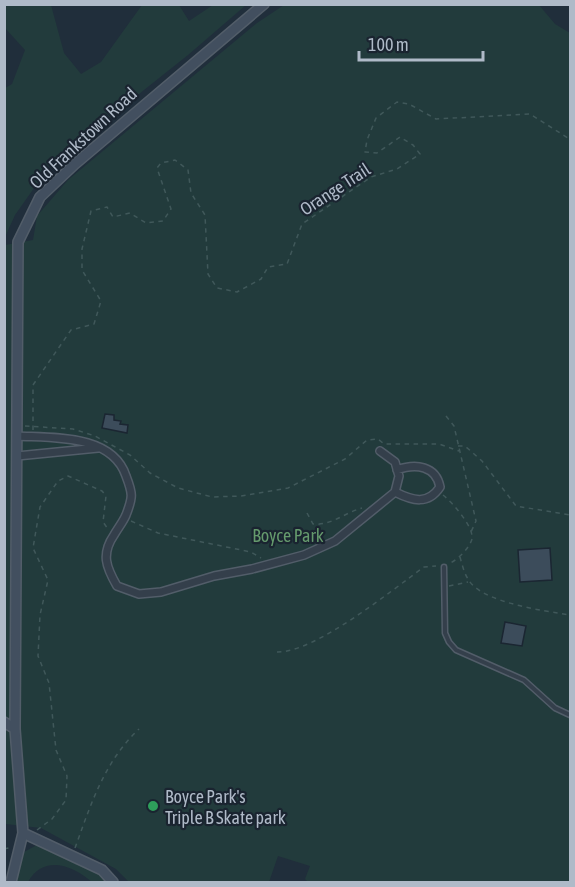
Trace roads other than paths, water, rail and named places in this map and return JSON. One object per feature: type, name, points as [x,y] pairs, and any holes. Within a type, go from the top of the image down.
[{"type":"street","name":"Old Frankstown Road","points":[[10,882],[26,835],[15,729],[18,242],[40,197],[75,164],[264,4]]},
{"type":"street","points":[[17,436],[72,440],[101,448],[116,458],[124,469],[132,494],[125,518],[106,552],[106,566],[117,585],[139,594],[161,592],[214,576],[271,564],[304,555],[335,541],[395,492],[399,476],[395,462],[380,451]]},
{"type":"street","points":[[17,456],[101,448]]},
{"type":"street","points":[[395,492],[419,500],[428,499],[440,487],[438,478],[432,471],[418,467],[405,467],[397,470]]},
{"type":"street","points":[[4,722],[15,729]]},
{"type":"street","points":[[26,835],[102,870],[113,882]]},
{"type":"lane","points":[[444,567],[445,633],[449,642],[456,650],[524,680],[555,708],[570,715]]},
{"type":"place","name":"Boyce Park's Triple B Skate park","points":[[153,806]]},
{"type":"park label","name":"Boyce Park","points":[[288,535]]}]
